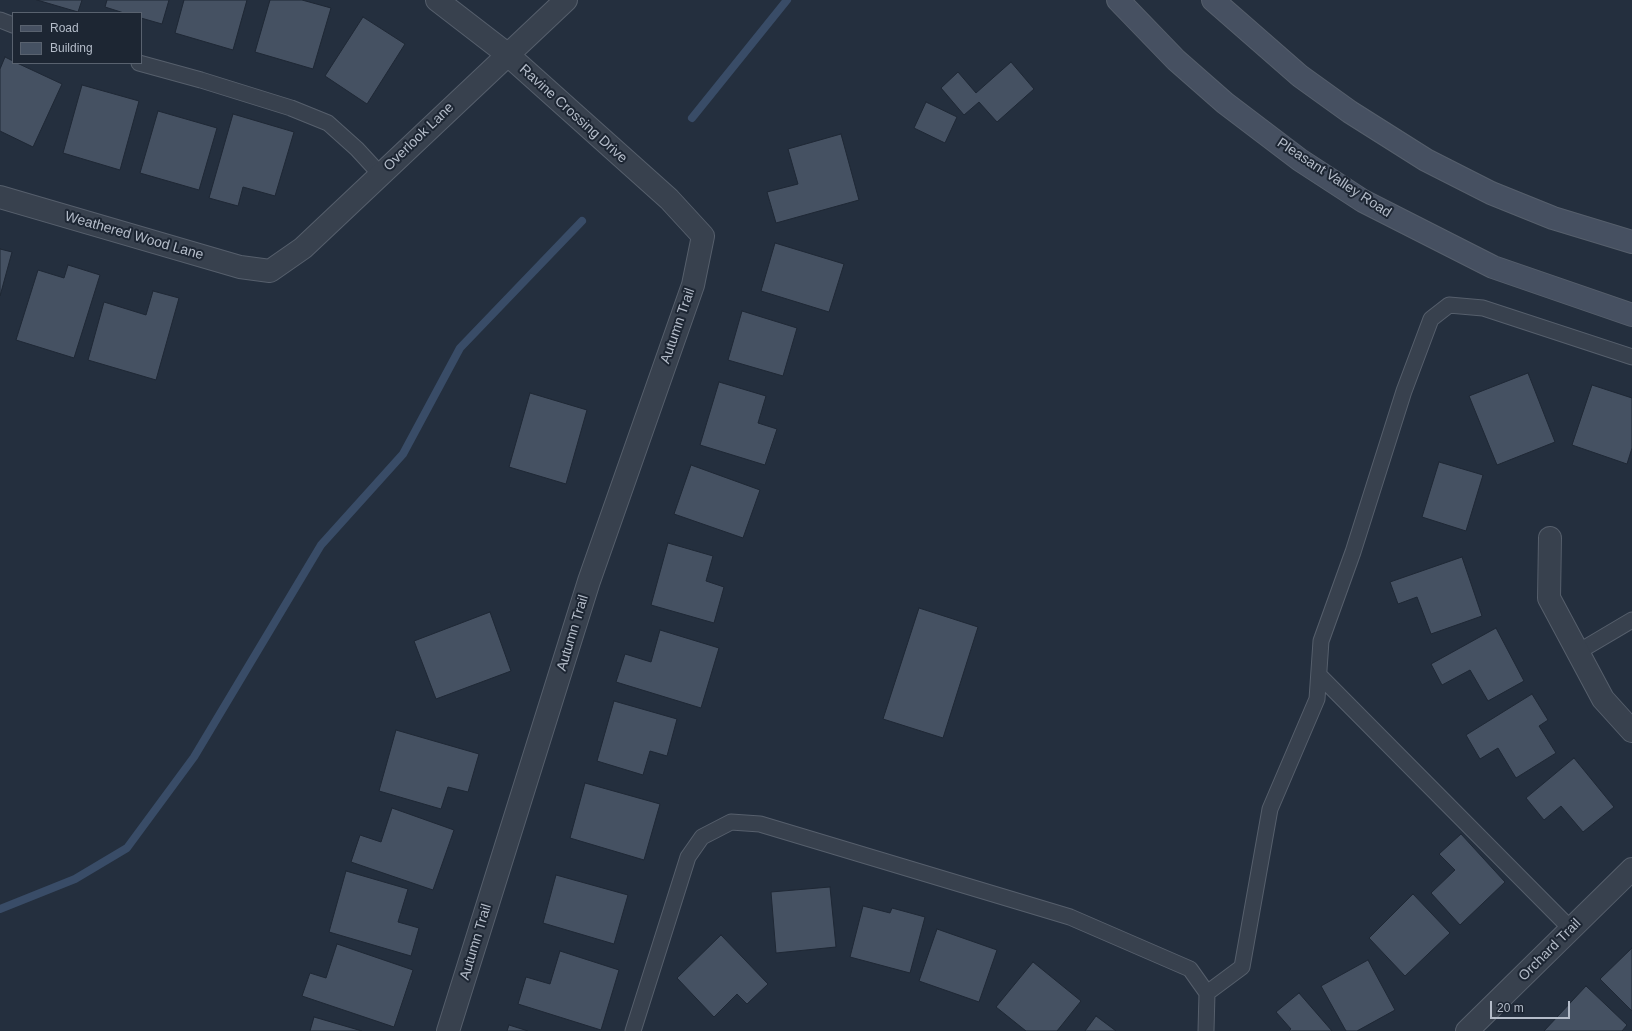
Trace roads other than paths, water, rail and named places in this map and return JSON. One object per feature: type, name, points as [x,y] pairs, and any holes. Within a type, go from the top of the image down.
[{"type":"main road","name":"Pleasant Valley Road","points":[[1118,0],[1176,60],[1226,103],[1300,160],[1363,201],[1493,267],[1632,315]]},
{"type":"main road","points":[[1213,0],[1300,76],[1350,112],[1426,160],[1491,193],[1553,218],[1632,242]]},
{"type":"street","name":"Ravine Crossing Drive","points":[[437,0],[507,54],[669,199],[703,236]]},
{"type":"street","name":"Overlook Lane","points":[[270,271],[303,248],[566,0]]},
{"type":"street","name":"Weathered Wood Lane","points":[[0,196],[240,267],[270,271]]},
{"type":"street","name":"Autumn Trail","points":[[448,1031],[589,580],[693,285],[703,236]]},
{"type":"street","points":[[1550,538],[1549,598],[1603,699],[1632,731]]},
{"type":"street","name":"Orchard Trail","points":[[1467,1031],[1632,869]]},
{"type":"lane","points":[[0,20],[12,25]]},
{"type":"lane","points":[[142,64],[291,108],[328,122],[357,149],[380,174]]},
{"type":"lane","points":[[1207,993],[1242,967],[1270,809],[1317,699],[1321,641],[1353,552],[1404,391],[1431,319],[1449,305],[1483,308],[1632,357]]},
{"type":"lane","points":[[1578,652],[1632,620]]},
{"type":"lane","points":[[1319,676],[1570,929]]},
{"type":"lane","points":[[633,1031],[688,857],[702,837],[732,822],[760,824],[1070,917],[1190,969],[1207,993],[1206,1031]]},
{"type":"waterway","points":[[692,118],[787,0]]},
{"type":"waterway","points":[[0,909],[75,879],[127,848],[194,757],[321,545],[403,454],[460,348],[582,221]]}]
